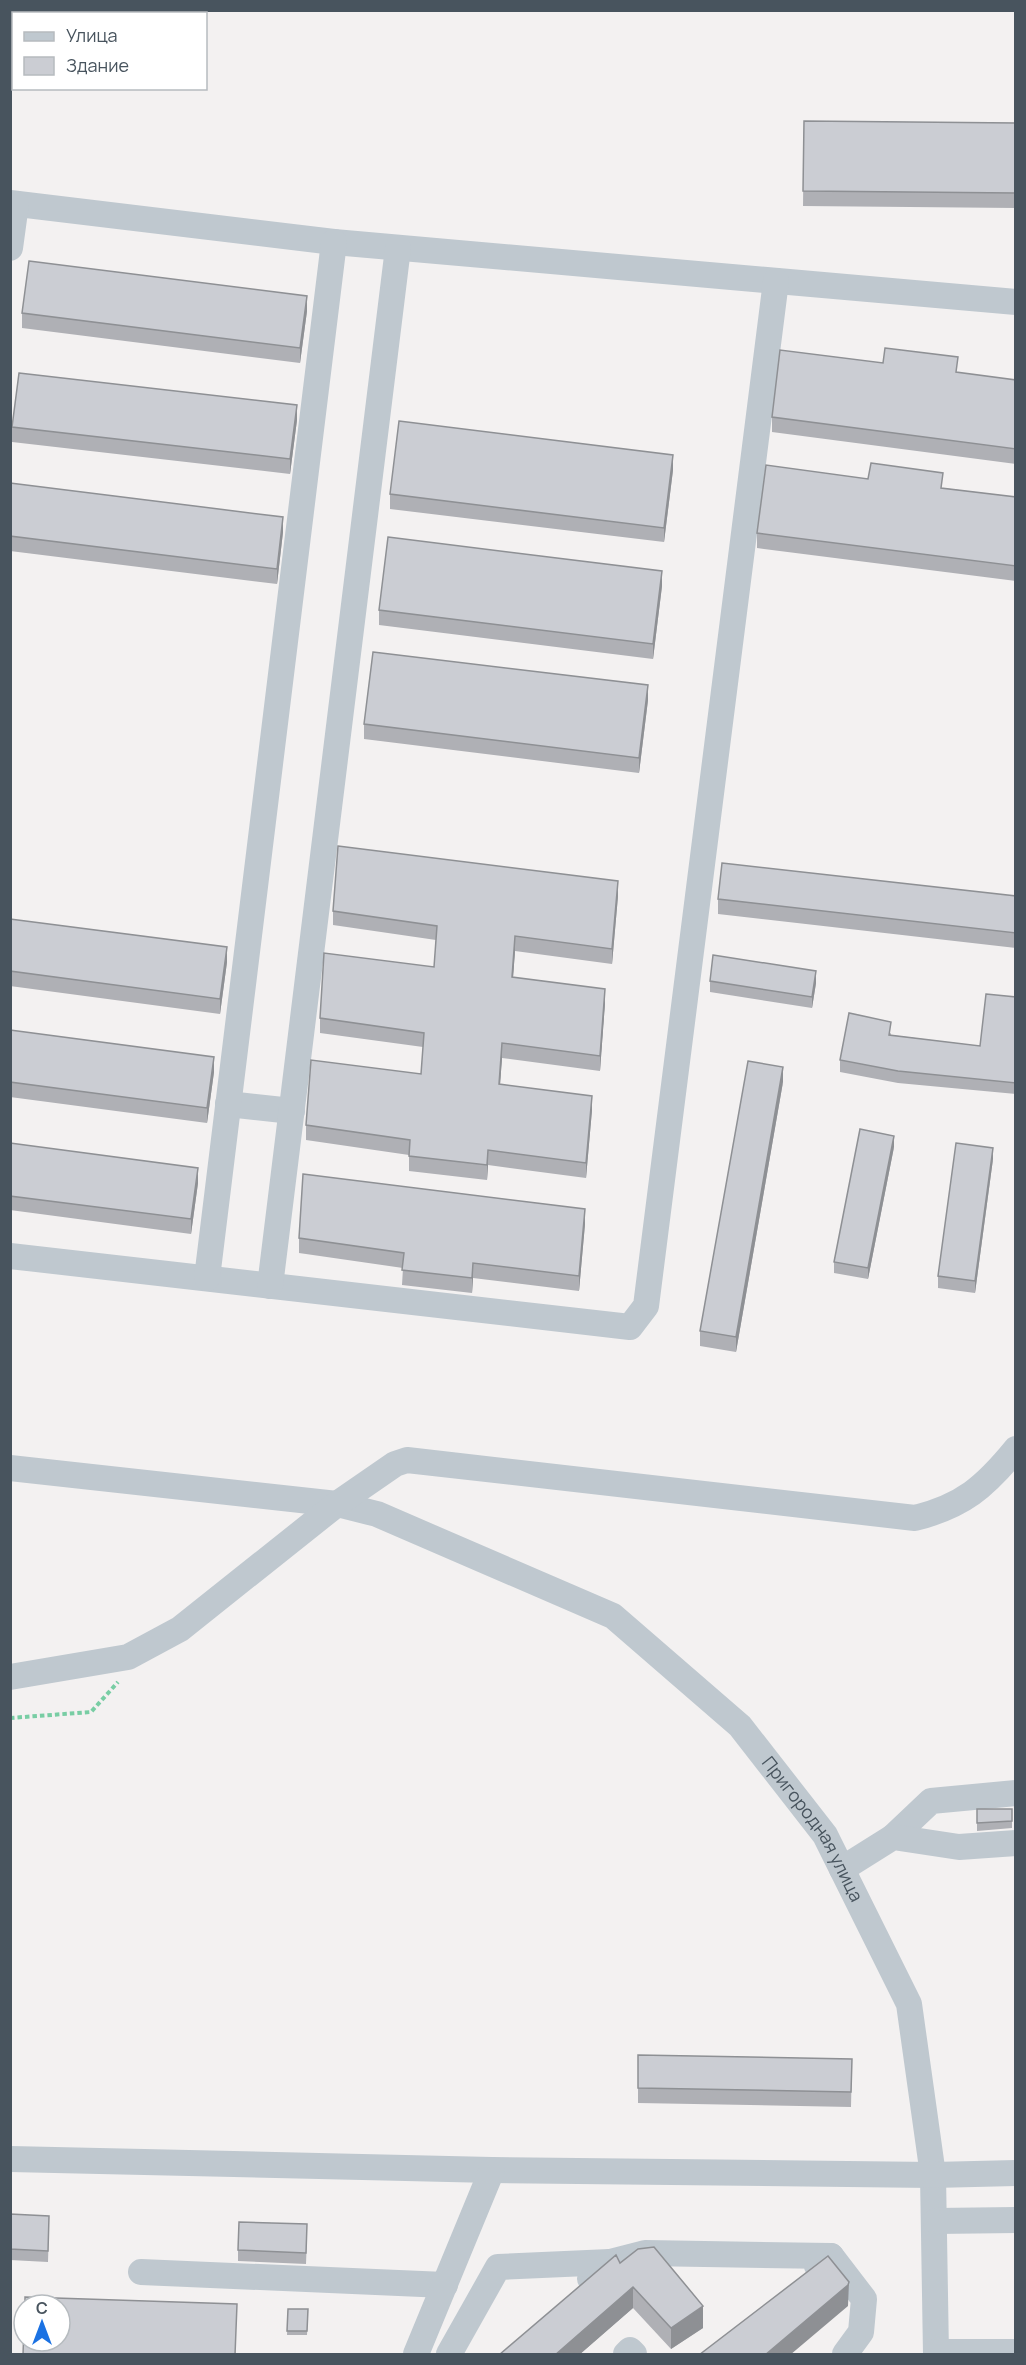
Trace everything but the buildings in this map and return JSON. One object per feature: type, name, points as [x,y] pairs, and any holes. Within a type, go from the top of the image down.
[{"type":"street","points":[[10,248],[13,203],[334,243],[1016,302]]},
{"type":"street","points":[[207,1278],[334,243]]},
{"type":"street","points":[[270,1286],[398,248]]},
{"type":"street","points":[[10,1256],[630,1327],[646,1306],[776,281]]},
{"type":"street","points":[[228,1104],[292,1112]]},
{"type":"street","points":[[10,1677],[128,1657],[180,1629],[337,1504],[395,1464],[407,1460],[915,1518],[944,1511],[991,1480],[1016,1449]]},
{"type":"street","name":"Пригородная улица","points":[[10,1468],[337,1504],[377,1514],[613,1616],[740,1726],[825,1835],[909,2004],[933,2175],[936,2221],[936,2353]]},
{"type":"street","points":[[842,1869],[893,1837],[931,1801],[1016,1793]]},
{"type":"street","points":[[893,1837],[959,1846],[1016,1843]]},
{"type":"street","points":[[10,2158],[492,2170],[933,2175],[1016,2173]]},
{"type":"street","points":[[416,2355],[492,2170]]},
{"type":"street","points":[[936,2221],[1016,2220]]},
{"type":"street","points":[[449,2355],[498,2267],[610,2262],[645,2253],[831,2256]]},
{"type":"street","points":[[794,2284],[831,2256]]},
{"type":"street","points":[[831,2256],[864,2299],[861,2332],[845,2355]]},
{"type":"street","points":[[568,2297],[610,2262]]},
{"type":"street","points":[[141,2272],[445,2285]]},
{"type":"street","points":[[626,2355],[630,2350],[634,2355]]},
{"type":"street","points":[[936,2353],[1016,2352]]},
{"type":"path","points":[[10,1718],[91,1712],[122,1678]]}]
